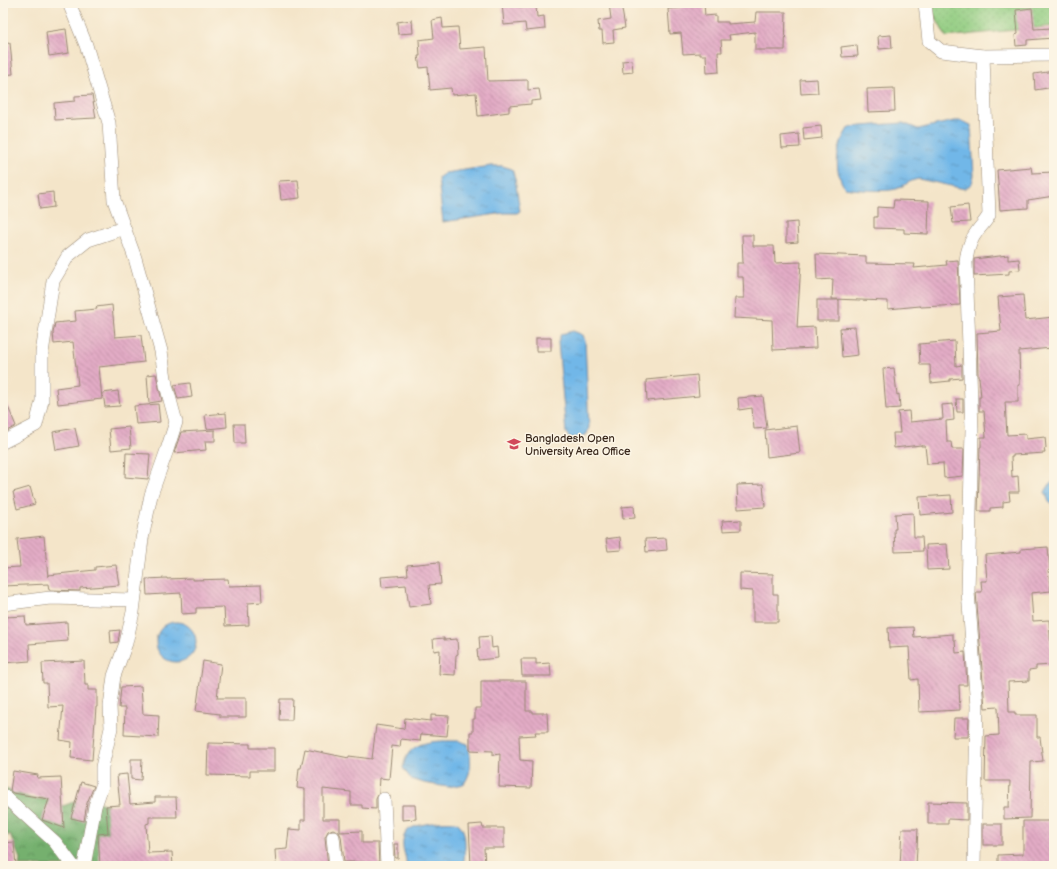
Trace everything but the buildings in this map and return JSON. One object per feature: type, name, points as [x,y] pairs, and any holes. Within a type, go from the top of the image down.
[{"type":"street","points":[[69,3],[86,45],[109,123],[114,200],[135,258],[161,351],[166,385],[176,422],[150,495],[126,643],[114,676],[110,706],[111,728],[102,767],[102,786],[95,806],[84,866]]},
{"type":"street","points":[[925,3],[929,41],[941,51],[983,56],[1054,55]]},
{"type":"street","points":[[974,866],[977,706],[968,592],[972,430],[966,262],[967,250],[972,238],[989,215],[983,56]]},
{"type":"street","points":[[3,442],[36,425],[42,401],[42,354],[53,281],[68,256],[88,240],[124,228]]},
{"type":"street","points":[[3,604],[50,598],[134,600]]},
{"type":"street","points":[[3,795],[56,842],[74,866]]},
{"type":"street","points":[[384,799],[387,866]]},
{"type":"street","points":[[333,837],[336,866]]},
{"type":"green space","points":[[928,3],[1054,3],[1054,26],[946,37]]},
{"type":"green space","points":[[3,788],[32,799],[49,799],[63,806],[86,797],[109,806],[105,866],[19,866],[20,859],[10,834],[3,839]]},
{"type":"water","points":[[954,121],[961,121],[971,125],[974,175],[972,183],[965,189],[919,179],[891,190],[845,188],[838,173],[837,165],[841,141],[849,127],[903,123],[918,129]]},
{"type":"water","points":[[491,166],[502,166],[512,169],[520,211],[517,213],[504,213],[443,222],[438,178],[445,173]]},
{"type":"water","points":[[573,331],[583,335],[585,341],[589,427],[587,434],[570,438],[566,433],[558,342],[561,334]]},
{"type":"water","points":[[1054,481],[1054,506],[1049,502],[1045,492]]},
{"type":"water","points":[[180,622],[187,625],[193,631],[196,642],[195,650],[187,659],[180,662],[172,662],[165,659],[157,650],[156,638],[159,631],[168,623]]},
{"type":"water","points":[[459,741],[468,744],[470,755],[469,774],[464,784],[448,787],[424,783],[411,779],[403,768],[407,756],[411,750],[417,746],[430,742]]},
{"type":"water","points":[[436,822],[455,822],[462,829],[465,841],[463,866],[406,866],[403,847],[405,834],[408,830],[417,826]]},
{"type":"place","name":"Bangladesh Open University Area Office","points":[[514,444]]}]
